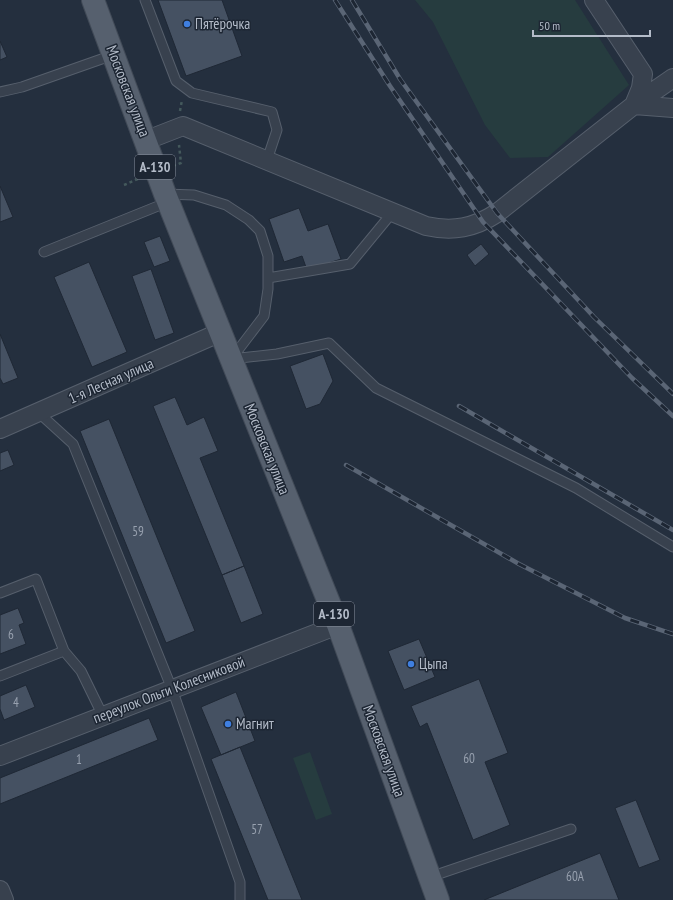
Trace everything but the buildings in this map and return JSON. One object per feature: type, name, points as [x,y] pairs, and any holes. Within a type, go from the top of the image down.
[{"type":"main road","name":"Московская улица","points":[[93,0],[147,140],[167,198],[338,625],[438,900]]},
{"type":"street","points":[[594,0],[643,74],[641,88],[634,105]]},
{"type":"street","points":[[147,140],[183,126],[426,226],[443,230],[463,229],[483,222],[520,196],[634,105],[673,78]]},
{"type":"street","points":[[634,105],[673,108]]},
{"type":"street","name":"1-я Лесная улица","points":[[0,429],[221,332]]},
{"type":"street","name":"переулок Ольги Колесниковой","points":[[0,756],[338,625]]},
{"type":"street","points":[[0,890],[4,900]]},
{"type":"lane","points":[[145,0],[176,81],[192,93],[272,112],[277,130],[267,160]]},
{"type":"lane","points":[[0,92],[22,87],[114,54]]},
{"type":"lane","points":[[44,252],[167,198],[194,195],[226,205],[249,220],[260,231],[268,256],[268,278],[264,316],[231,359]]},
{"type":"lane","points":[[268,278],[350,264],[392,213]]},
{"type":"lane","points":[[231,359],[277,354],[329,343],[376,388],[576,488],[673,547]]},
{"type":"lane","points":[[39,413],[74,444],[172,690],[240,882],[240,900]]},
{"type":"lane","points":[[0,593],[36,579],[64,651],[81,671],[103,716]]},
{"type":"lane","points":[[0,676],[64,651]]},
{"type":"lane","points":[[430,877],[571,829]]},
{"type":"green space","points":[[415,0],[575,0],[629,85],[548,157],[510,158],[485,125],[433,22]]},
{"type":"green space","points":[[310,752],[332,814],[316,820],[293,758]]},
{"type":"railway","points":[[335,0],[390,86],[483,222],[632,378],[673,416]]},
{"type":"railway","points":[[352,0],[400,79],[497,213],[594,317],[673,394]]},
{"type":"railway","points":[[459,406],[673,530]]},
{"type":"railway","points":[[346,465],[519,564],[625,618],[673,634]]},
{"type":"place","name":"Пятёрочка","points":[[187,24]]},
{"type":"place","name":"Цыпа","points":[[411,664]]},
{"type":"place","name":"Магнит","points":[[228,724]]}]
